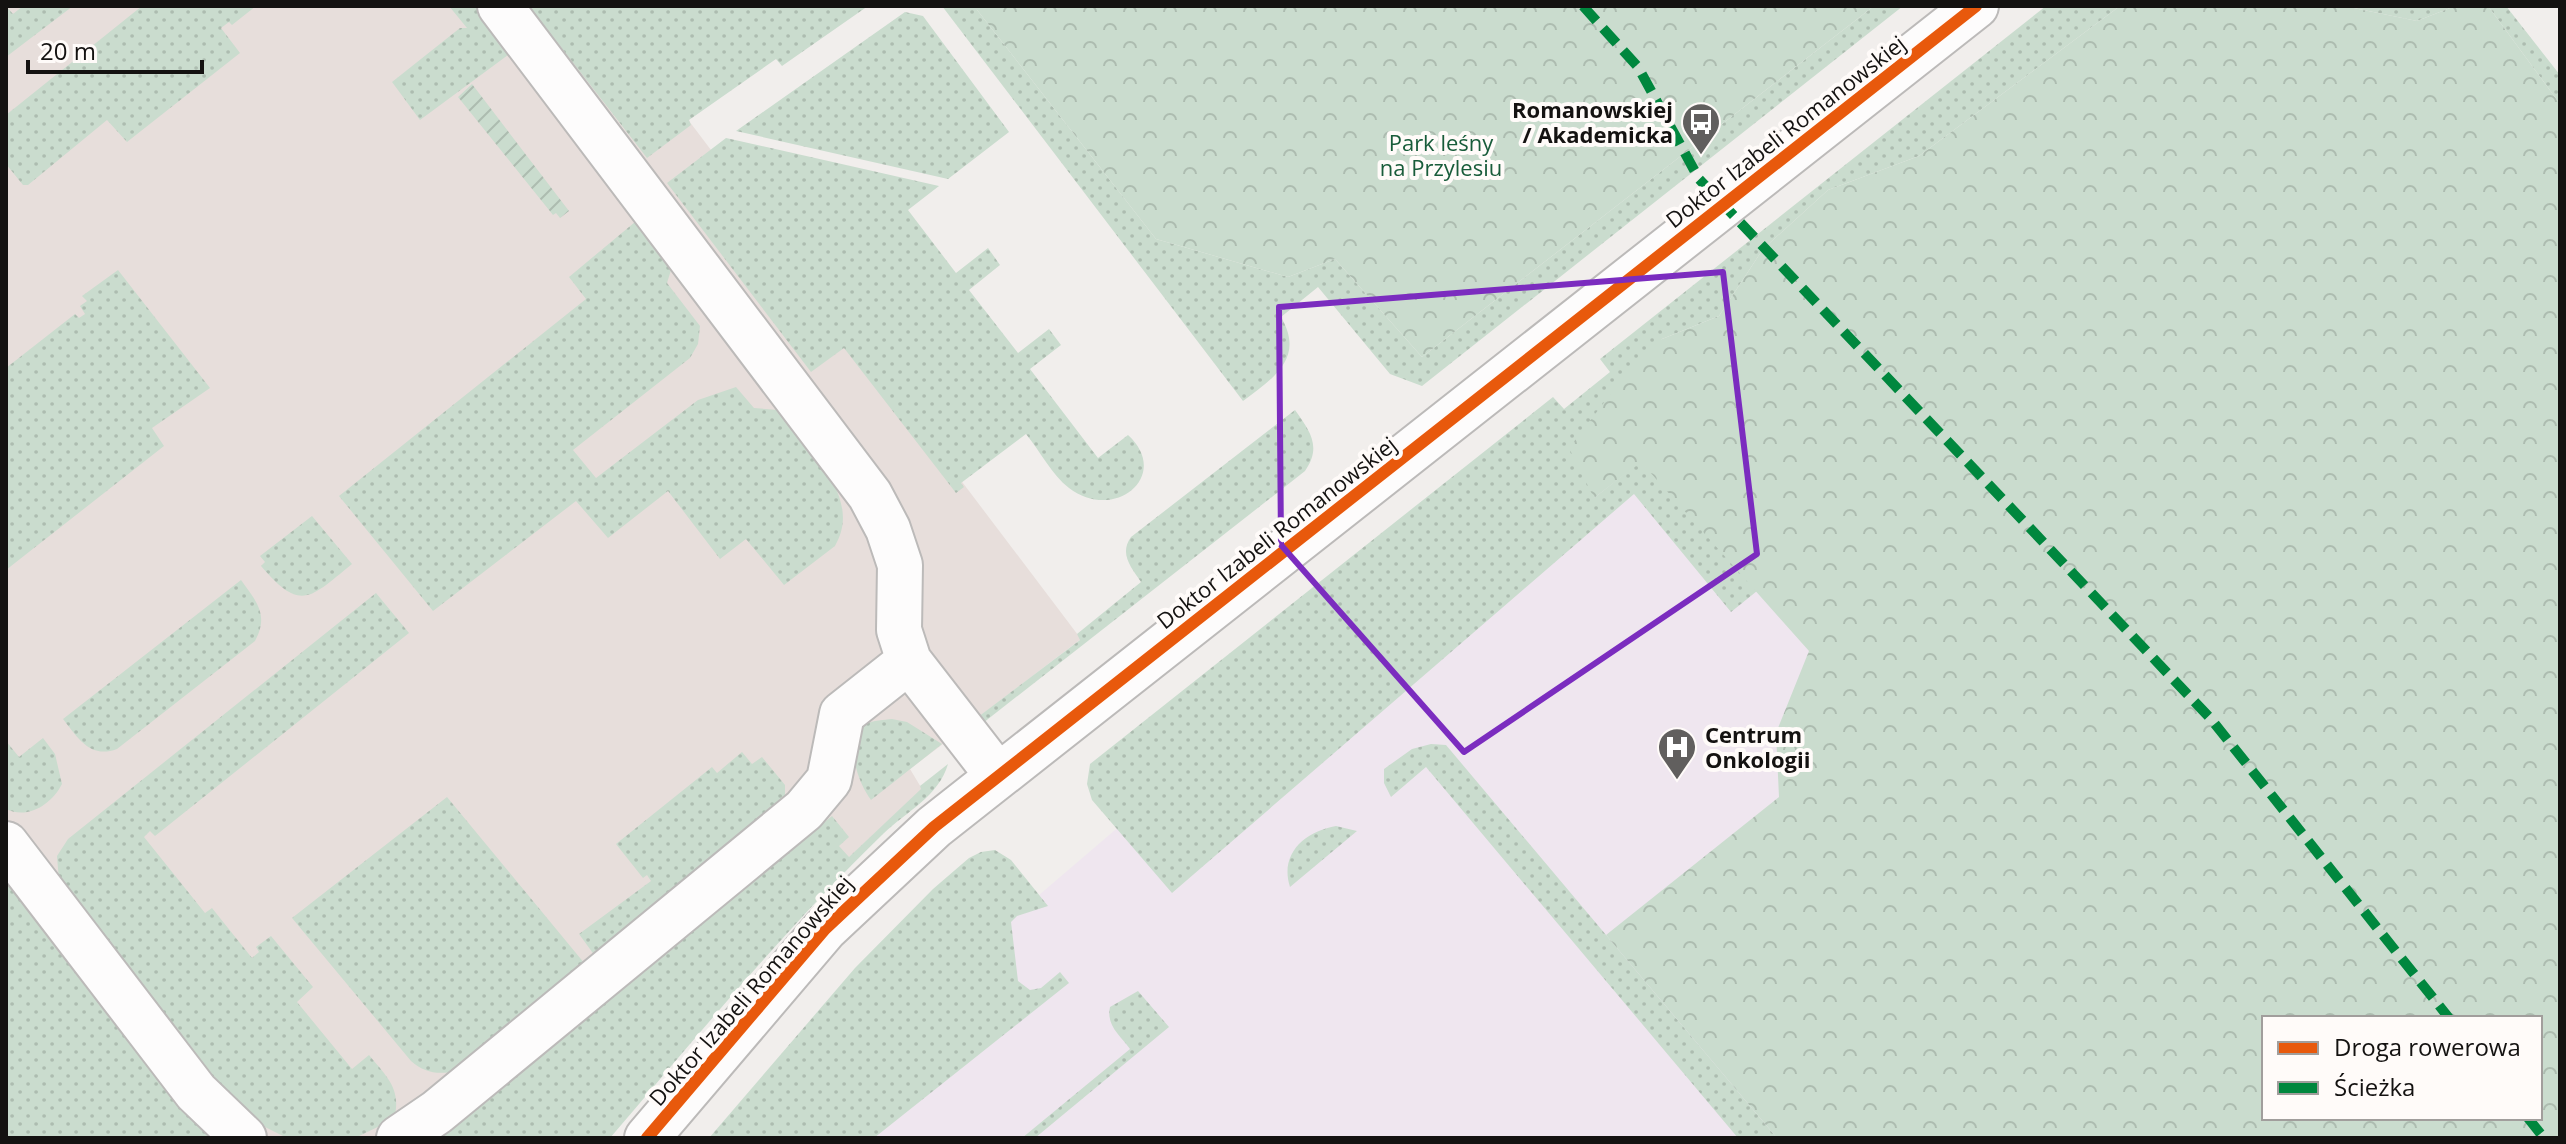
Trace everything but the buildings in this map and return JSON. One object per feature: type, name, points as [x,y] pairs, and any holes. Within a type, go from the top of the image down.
[{"type":"street","points":[[500,6],[870,495],[888,529],[900,565],[899,630],[909,661],[998,776]]},
{"type":"street","name":"Doktor Izabeli Romanowskiej","points":[[647,1138],[825,929],[934,827],[1976,6]]},
{"type":"street","points":[[399,1138],[437,1112],[804,810],[829,780],[842,714],[909,661]]},
{"type":"street","points":[[6,844],[196,1092],[244,1138]]},
{"type":"highlighted area","points":[[1723,272],[1757,554],[1464,752],[1281,545],[1279,307]]},
{"type":"shaded area","points":[[6,6],[602,6],[1081,639],[910,769],[922,789],[812,892],[486,1138],[6,1138]]},
{"type":"shaded area","name":"Centrum Onkologii","points":[[1752,327],[2263,1016],[2262,1120],[2481,1138],[755,1138],[1115,830]]},
{"type":"green space","points":[[6,6],[13,14],[23,6],[73,6],[6,57]]},
{"type":"green space","points":[[142,6],[256,6],[232,25],[229,22],[221,28],[240,53],[127,142],[107,120],[28,185],[23,185],[6,164],[6,115]]},
{"type":"green space","points":[[449,6],[477,6],[512,52],[420,120],[392,82],[460,28],[467,28]]},
{"type":"green space","points":[[529,6],[868,6],[782,66],[776,59],[689,120],[691,125],[647,158]]},
{"type":"green space","points":[[942,6],[974,6],[1156,239],[1288,277],[1335,259],[1422,357],[1874,6],[1903,6],[1422,386],[1390,374],[1318,287],[1281,317],[1288,331],[1288,356],[1275,375],[1243,401]]},
{"type":"green space","name":"Park leśny na Przylesiu","points":[[974,6],[1874,6],[1422,357],[1335,259],[1288,277],[1156,239]]},
{"type":"green space","points":[[2046,6],[2120,6],[1919,156],[1828,190],[1763,249],[1719,316],[1662,339],[1594,498],[1641,461],[1757,591],[1731,612],[1634,494],[1172,893],[1092,800],[1087,784],[1090,764],[1553,397],[1564,409],[1610,372],[1600,359]]},
{"type":"green space","points":[[2120,6],[2344,6],[2417,21],[2455,6],[2488,6],[2560,104],[2560,1138],[1777,1138],[1606,935],[1779,797],[1776,733],[1809,651],[1641,462],[1594,498],[1569,448],[1619,383],[1662,339],[1719,316],[1763,249],[1828,190],[1919,156]]},
{"type":"green space","points":[[2344,6],[2455,6],[2417,21]]},
{"type":"green space","points":[[2488,6],[2506,6],[2560,75],[2560,104]]},
{"type":"green space","points":[[905,12],[923,16],[1009,132],[948,179],[736,131]]},
{"type":"green space","points":[[472,84],[569,211],[560,218],[556,213],[553,215],[458,97]]},
{"type":"green space","points":[[726,138],[939,186],[908,210],[956,273],[988,248],[1000,265],[969,290],[1018,353],[1049,329],[1061,345],[1030,369],[1098,458],[1128,435],[1140,450],[1144,465],[1141,479],[1132,490],[1104,500],[1087,497],[1069,488],[1026,434],[961,483],[964,487],[956,493],[844,348],[811,372],[667,183]]},
{"type":"green space","points":[[635,222],[671,270],[667,283],[700,326],[698,344],[690,358],[573,450],[596,478],[698,400],[736,387],[754,408],[778,410],[828,474],[842,509],[842,528],[835,546],[784,585],[746,539],[720,559],[668,491],[608,538],[576,501],[433,611],[339,496],[586,299],[569,277]]},
{"type":"green space","points":[[118,270],[210,388],[152,428],[164,446],[6,570],[6,368],[75,314],[79,318],[85,314],[80,306],[87,301],[82,296]]},
{"type":"green space","points":[[1295,410],[1312,439],[1313,454],[1305,471],[983,723],[978,717],[1080,640],[1077,634],[1141,582],[1126,555],[1131,537]]},
{"type":"green space","points":[[312,516],[352,564],[315,592],[296,595],[275,581],[261,566],[265,562],[260,556]]},
{"type":"green space","points":[[241,580],[256,602],[261,616],[255,641],[117,749],[99,751],[86,745],[63,719]]},
{"type":"green space","points":[[376,593],[409,633],[155,836],[150,831],[144,837],[205,913],[212,908],[252,958],[259,952],[256,947],[271,936],[313,987],[297,1002],[352,1069],[369,1055],[391,1084],[396,1099],[394,1119],[355,1138],[287,1138],[255,1122],[218,1085],[59,881],[57,856],[68,839]]},
{"type":"green space","points":[[892,719],[907,722],[942,744],[871,800],[857,772],[855,740],[866,724]]},
{"type":"green space","points":[[43,738],[55,754],[62,784],[46,804],[38,808],[23,813],[6,809],[6,741],[19,757]]},
{"type":"green space","points":[[1431,744],[1446,745],[1777,1138],[1738,1138],[1426,767],[1391,797],[1384,783],[1384,769],[1412,749]]},
{"type":"green space","points":[[742,752],[752,764],[762,757],[785,785],[785,797],[595,956],[579,934],[651,881],[647,875],[643,878],[616,844],[712,767],[717,773]]},
{"type":"green space","points":[[948,764],[930,794],[883,834],[812,907],[610,1138],[437,1138],[832,816],[849,837],[839,846],[849,857],[921,789],[920,786]]},
{"type":"green space","points":[[447,797],[585,964],[456,1071],[438,1073],[411,1061],[292,918]]},
{"type":"green space","points":[[1336,826],[1357,831],[1290,887],[1288,864],[1298,846],[1315,833]]},
{"type":"green space","points":[[995,850],[1011,860],[1048,906],[1017,916],[1011,922],[1018,981],[1030,990],[1041,988],[1060,972],[1069,983],[874,1138],[709,1138],[855,968],[933,889],[969,858]]},
{"type":"green space","points":[[6,879],[191,1118],[210,1138],[6,1138]]},
{"type":"green space","points":[[1138,991],[1169,1027],[1035,1138],[1022,1138],[1130,1049],[1112,1025],[1109,1014],[1110,1007]]},
{"type":"marked path","points":[[1583,6],[1638,67],[1699,179],[2211,719],[2447,1016]]},
{"type":"marked path","points":[[2530,1120],[2544,1138]]},
{"type":"cycle path","points":[[647,1138],[825,929],[934,827],[1976,6]]},
{"type":"place","name":"Romanowskiej / Akademicka","points":[[1701,156]]},
{"type":"place","name":"Centrum Onkologii","points":[[1677,781]]}]
